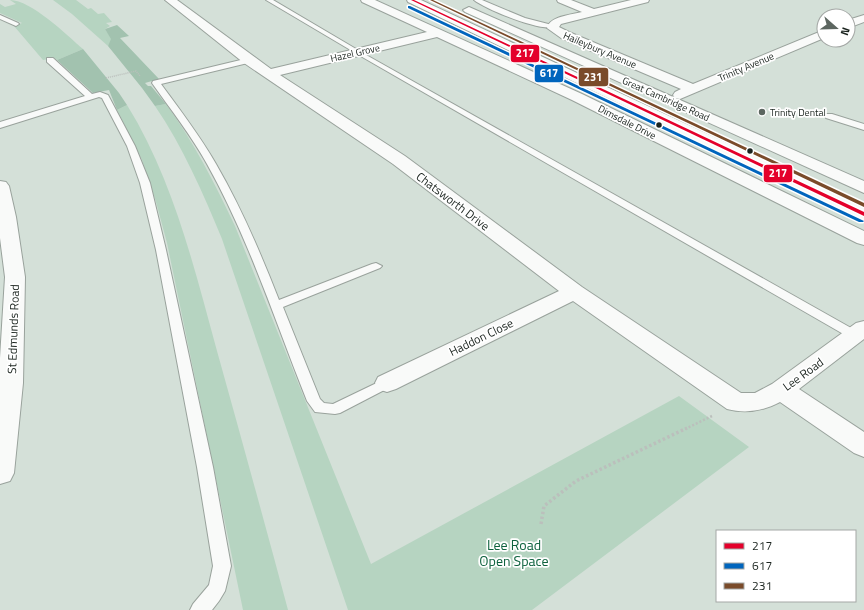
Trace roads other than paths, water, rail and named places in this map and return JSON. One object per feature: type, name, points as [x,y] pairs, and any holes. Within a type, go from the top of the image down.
[{"type":"main road","name":"Chatsworth Drive","points":[[170,0],[249,60],[399,160],[574,292],[736,402]]},
{"type":"main road","name":"Dimsdale Drive","points":[[366,0],[577,97],[864,239]]},
{"type":"main road","name":"Great Cambridge Road","points":[[412,0],[864,214]]},
{"type":"main road","name":"Great Cambridge Road","points":[[446,0],[864,188]]},
{"type":"main road","points":[[562,0],[593,13]]},
{"type":"main road","name":"Haileybury Avenue","points":[[644,0],[557,22],[553,26],[555,30],[565,35],[692,89]]},
{"type":"main road","name":"Hazel Grove","points":[[270,73],[440,33]]},
{"type":"main road","name":"Trinity Avenue","points":[[667,99],[816,37]]},
{"type":"main road","points":[[667,99],[659,102],[659,106],[664,111],[738,154]]},
{"type":"main road","name":"St Edmunds Road","points":[[0,186],[15,277],[0,473]]},
{"type":"main road","name":"Haddon Close","points":[[387,383],[574,292]]},
{"type":"main road","name":"Lee Road","points":[[736,402],[759,402],[781,390],[860,332]]},
{"type":"main road","points":[[781,390],[864,446]]},
{"type":"lane","points":[[269,0],[358,52],[860,332]]},
{"type":"lane","points":[[477,0],[523,21],[539,25],[553,26]]},
{"type":"lane","points":[[0,17],[16,24]]},
{"type":"lane","points":[[50,60],[91,97]]},
{"type":"lane","points":[[249,60],[156,83],[187,124],[226,191],[254,253],[314,401],[320,408],[336,409],[387,383]]},
{"type":"lane","points":[[0,125],[100,94],[105,97],[131,146],[145,183],[161,250],[205,467],[222,566],[220,580],[212,598],[199,610]]},
{"type":"lane","points":[[829,116],[864,127]]},
{"type":"lane","points":[[275,306],[376,266]]},
{"type":"place","name":"Trinity Dental","points":[[762,112]]},
{"type":"park label","name":"Lee Road Open Space","points":[[514,552]]}]
